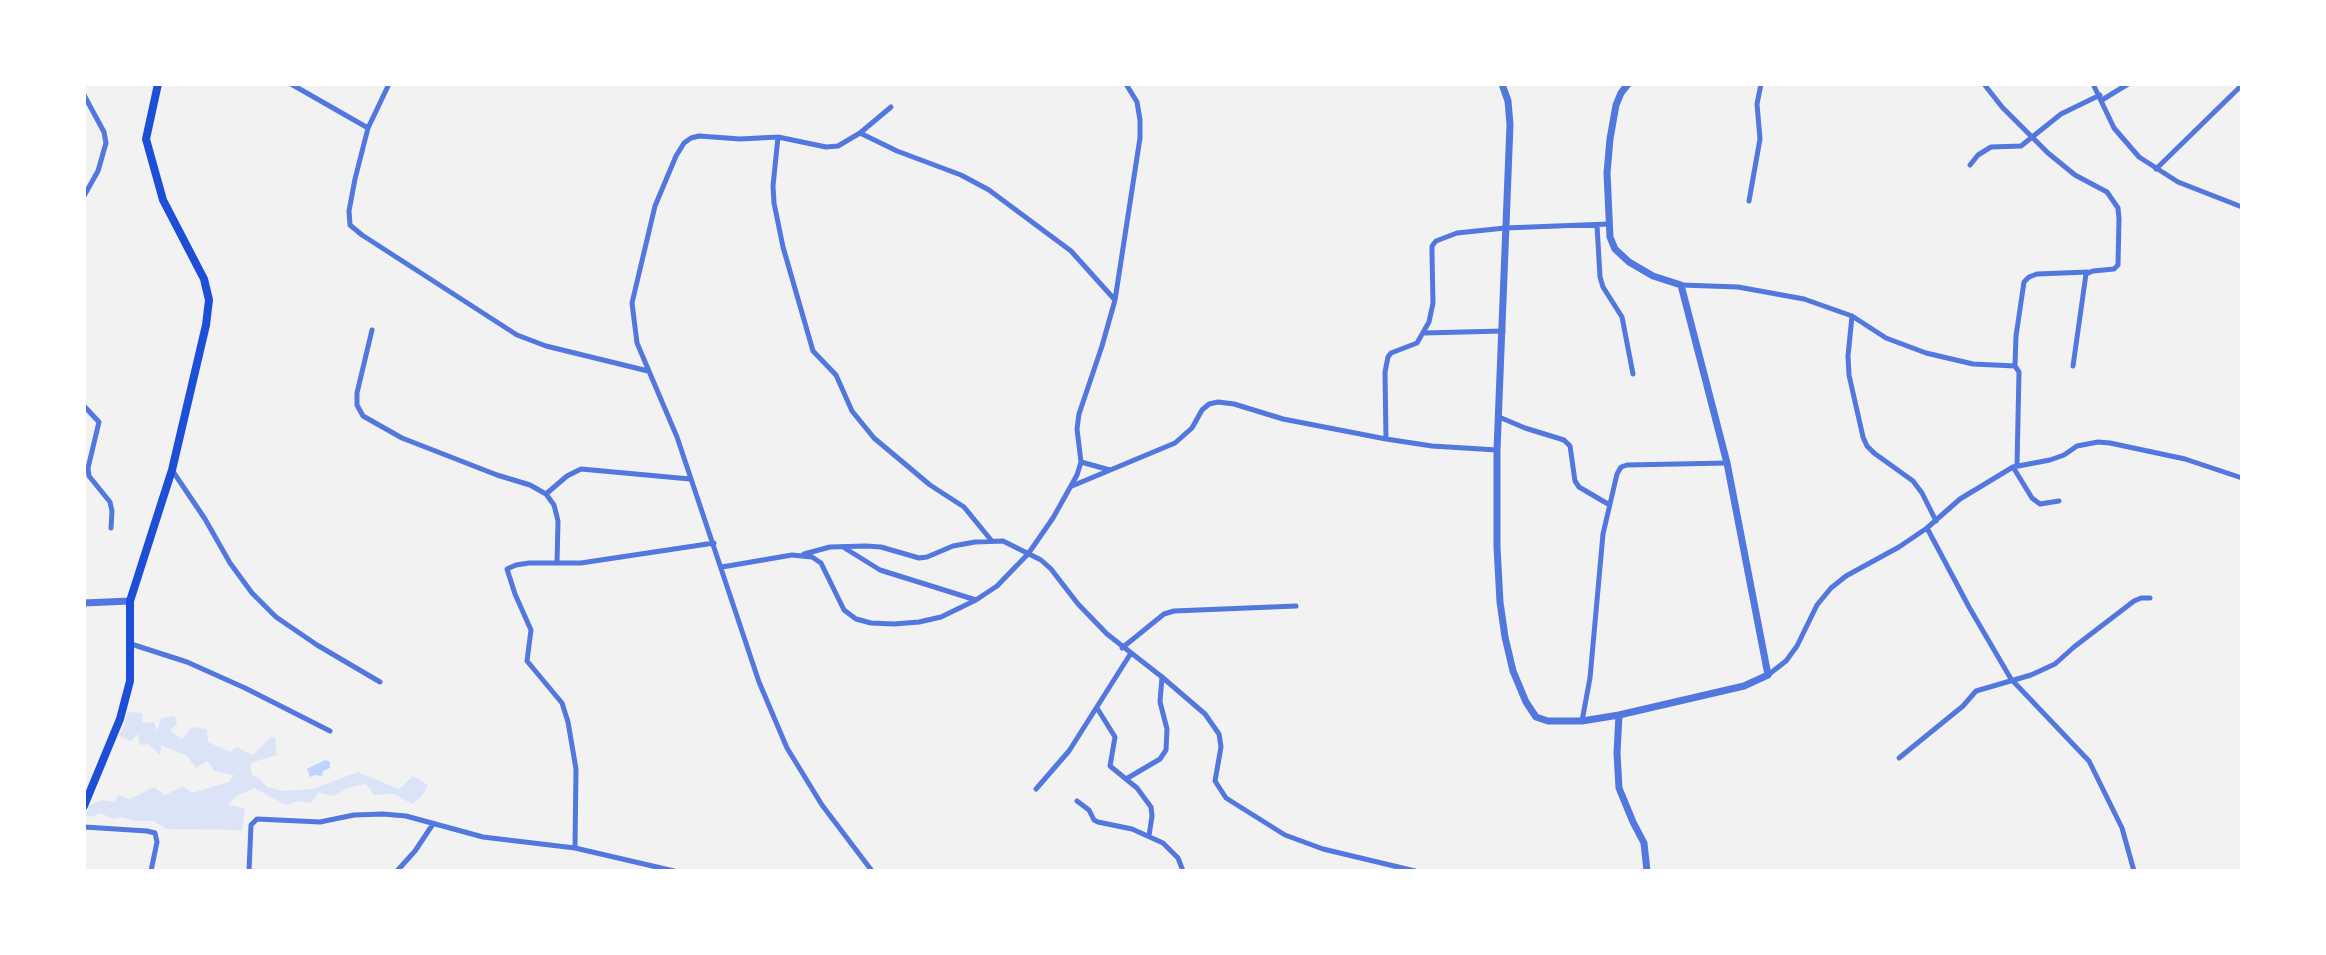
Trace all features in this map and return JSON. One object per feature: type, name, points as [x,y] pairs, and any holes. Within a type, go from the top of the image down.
[{"type":"main road","points":[[84,806],[120,719],[130,681],[130,601],[172,470],[206,325],[209,300],[204,279],[163,200],[146,139],[158,84]]},
{"type":"street","points":[[291,84],[368,128]]},
{"type":"street","points":[[389,84],[368,128],[349,212],[351,225],[355,230],[517,335],[546,346],[648,371]]},
{"type":"street","points":[[803,555],[812,557],[821,563],[844,610],[856,619],[871,623],[919,622],[940,617],[976,600],[997,586],[1028,554],[1072,486],[1081,462],[1077,421],[1115,300],[1140,138],[1137,102],[1126,84]]},
{"type":"street","points":[[1502,84],[1508,101],[1510,125],[1497,450],[1500,602],[1513,670],[1526,702],[1536,717],[1548,721],[1582,721],[1619,715],[1743,686],[1768,675],[1786,661],[1797,646],[1817,605],[1830,588],[1846,576],[1899,547],[1927,528],[1960,500],[1997,475],[2015,466],[2050,460],[2077,446],[2110,442],[2185,459],[2242,478]]},
{"type":"street","points":[[1628,84],[1616,105],[1607,173],[1608,224],[1615,249],[1629,262],[1653,276],[1681,285],[1738,287],[1804,298],[1852,316],[1886,338],[1926,353],[1972,364],[2015,366]]},
{"type":"street","points":[[1749,201],[1760,139],[1757,104],[1761,84]]},
{"type":"street","points":[[1984,84],[2032,136],[2068,170],[2107,192],[2116,203],[2119,219],[2118,265],[2114,268],[2088,272],[2037,274],[2024,282],[2016,336],[2015,366],[2019,372],[2015,466],[2032,498],[2040,504],[2059,501]]},
{"type":"street","points":[[2093,84],[2114,128],[2139,157],[2178,182],[2242,207]]},
{"type":"street","points":[[1970,165],[1985,150],[1998,146],[2020,146],[2061,114],[2128,84]]},
{"type":"street","points":[[2156,169],[2242,85]]},
{"type":"street","points":[[84,95],[104,132],[106,143],[99,171],[84,196]]},
{"type":"street","points":[[872,871],[822,806],[787,748],[759,682],[677,437],[662,397],[637,343],[632,303],[655,206],[676,156],[684,143],[699,136],[740,139],[778,136],[826,147],[838,146],[860,133],[891,107]]},
{"type":"street","points":[[860,133],[897,151],[961,175],[989,190],[1071,251],[1115,300]]},
{"type":"street","points":[[778,136],[773,186],[774,203],[783,247],[813,351],[836,375],[852,411],[874,438],[930,485],[964,507],[991,540]]},
{"type":"street","points":[[1386,439],[1385,372],[1388,357],[1391,353],[1417,343],[1429,322],[1433,303],[1432,246],[1436,240],[1457,233],[1505,228],[1608,224]]},
{"type":"street","points":[[1597,225],[1600,278],[1603,287],[1622,317],[1633,374]]},
{"type":"street","points":[[2073,366],[2085,278],[2088,272]]},
{"type":"street","points":[[1681,285],[1727,463],[1768,675]]},
{"type":"street","points":[[1852,316],[1848,356],[1849,375],[1867,446],[1913,481],[1922,493],[1936,521]]},
{"type":"street","points":[[372,330],[357,393],[357,405],[363,416],[402,438],[497,475],[530,485],[546,494],[554,505],[558,521],[557,563]]},
{"type":"street","points":[[1424,333],[1503,331]]},
{"type":"street","points":[[1072,486],[1175,443],[1192,428],[1202,410],[1209,404],[1218,402],[1234,404],[1283,419],[1386,439],[1432,446],[1497,450]]},
{"type":"street","points":[[84,406],[99,422],[88,468],[89,476],[110,502],[111,528]]},
{"type":"street","points":[[1499,417],[1564,441],[1570,447],[1575,481],[1579,487],[1608,504]]},
{"type":"street","points":[[1081,462],[1110,470]]},
{"type":"street","points":[[1582,721],[1590,678],[1603,534],[1608,504],[1617,474],[1621,467],[1627,465],[1727,463]]},
{"type":"street","points":[[546,494],[567,476],[581,469],[690,479]]},
{"type":"street","points":[[172,470],[205,519],[230,563],[252,593],[276,617],[317,645],[380,682]]},
{"type":"street","points":[[1927,528],[2011,679],[2089,762],[2122,828],[2134,871]]},
{"type":"street","points":[[722,567],[803,555],[830,547],[881,547],[919,558],[962,543],[1003,541],[1041,560],[1051,569],[1078,604],[1122,648],[1162,677],[1205,714],[1219,734],[1221,747],[1215,781],[1226,798],[1285,835],[1323,849],[1415,871]]},
{"type":"street","points":[[575,848],[576,769],[568,722],[562,703],[527,661],[531,630],[507,569],[529,563],[581,563],[714,543]]},
{"type":"street","points":[[842,546],[880,570],[976,600]]},
{"type":"street","points":[[1899,758],[1963,706],[1976,691],[2031,675],[2055,664],[2134,601],[2150,598]]},
{"type":"street","points":[[84,603],[130,601]]},
{"type":"street","points":[[1122,648],[1164,615],[1174,611],[1296,606]]},
{"type":"street","points":[[131,644],[188,662],[330,731]]},
{"type":"street","points":[[1036,789],[1069,751],[1131,653]]},
{"type":"street","points":[[1126,779],[1160,759],[1166,750],[1168,738],[1160,702],[1162,677]]},
{"type":"street","points":[[1097,708],[1115,737],[1110,766],[1137,788],[1151,807],[1149,836]]},
{"type":"street","points":[[1619,715],[1617,753],[1619,788],[1644,843],[1647,871]]},
{"type":"street","points":[[1077,801],[1089,810],[1094,820],[1098,822],[1132,829],[1163,843],[1172,851],[1183,871]]},
{"type":"street","points":[[242,871],[249,868],[250,825],[257,819],[320,822],[354,814],[383,814],[406,816],[483,837],[575,848],[674,871]]},
{"type":"street","points":[[397,871],[415,851],[433,824]]},
{"type":"street","points":[[84,828],[155,833],[157,842],[151,871]]},
{"type":"shaded area","points":[[128,712],[142,713],[142,723],[154,722],[157,731],[161,718],[175,716],[177,724],[170,730],[182,739],[192,727],[207,729],[208,742],[230,752],[237,747],[253,755],[270,737],[275,737],[277,755],[250,763],[252,775],[260,779],[267,787],[283,791],[312,789],[358,772],[399,789],[413,776],[428,785],[422,796],[412,804],[394,794],[374,795],[366,784],[348,788],[334,796],[318,793],[311,803],[299,801],[286,805],[254,788],[235,797],[228,805],[245,808],[242,830],[166,829],[154,821],[134,821],[121,817],[114,819],[100,813],[91,817],[85,815],[90,805],[102,800],[115,802],[118,795],[130,799],[154,787],[165,795],[183,786],[192,793],[229,782],[234,775],[214,771],[208,761],[196,768],[187,756],[161,745],[160,755],[148,744],[140,745],[138,734],[131,741],[118,735],[122,732]]},
{"type":"water","points":[[325,760],[330,762],[330,768],[323,771],[322,776],[310,777],[307,769]]}]
